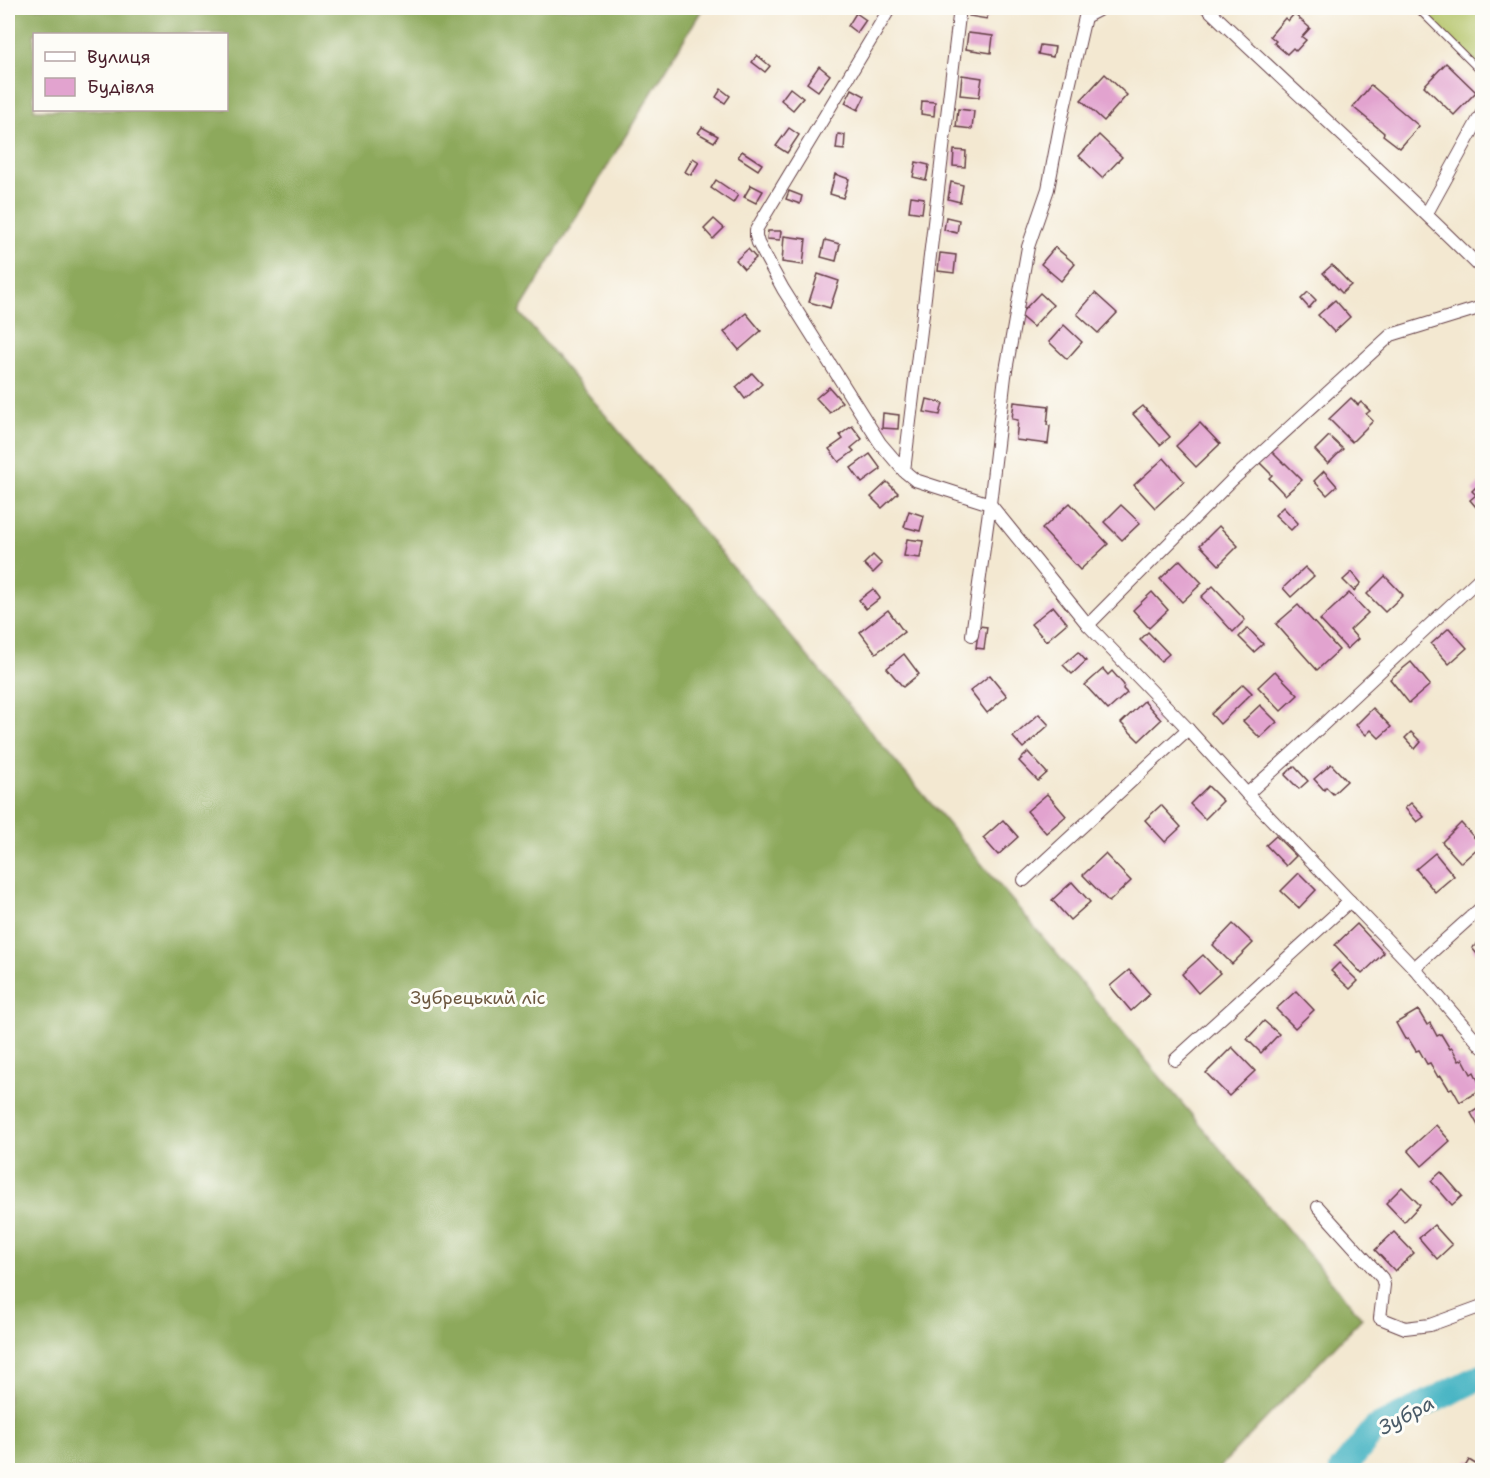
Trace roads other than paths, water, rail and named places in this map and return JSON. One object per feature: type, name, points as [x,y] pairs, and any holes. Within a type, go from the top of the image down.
[{"type":"street","points":[[890,8],[756,230],[756,236],[783,289],[880,443],[904,471],[915,480],[990,504],[1088,625],[1188,729],[1246,794],[1414,968],[1482,1047]]},
{"type":"street","points":[[904,471],[960,8]]},
{"type":"street","points":[[972,635],[1005,376],[1028,248],[1048,189],[1081,12],[1102,8]]},
{"type":"street","points":[[1207,8],[1426,213],[1482,269]]},
{"type":"street","points":[[1426,213],[1482,113]]},
{"type":"street","points":[[1088,625],[1232,480],[1391,335],[1482,307]]},
{"type":"street","points":[[1246,794],[1482,576]]},
{"type":"street","points":[[1024,880],[1188,729]]},
{"type":"street","points":[[1175,1060],[1350,902]]},
{"type":"street","points":[[1414,968],[1482,907]]},
{"type":"street","points":[[1318,1207],[1382,1278],[1384,1285],[1380,1318],[1406,1328],[1430,1325],[1482,1306]]},
{"type":"lane","points":[[1417,8],[1482,73]]},
{"type":"waterway","name":"Зубра","points":[[1342,1470],[1375,1429],[1482,1376]]},
{"type":"park label","name":"Зубрецький ліс","points":[[478,998]]}]
